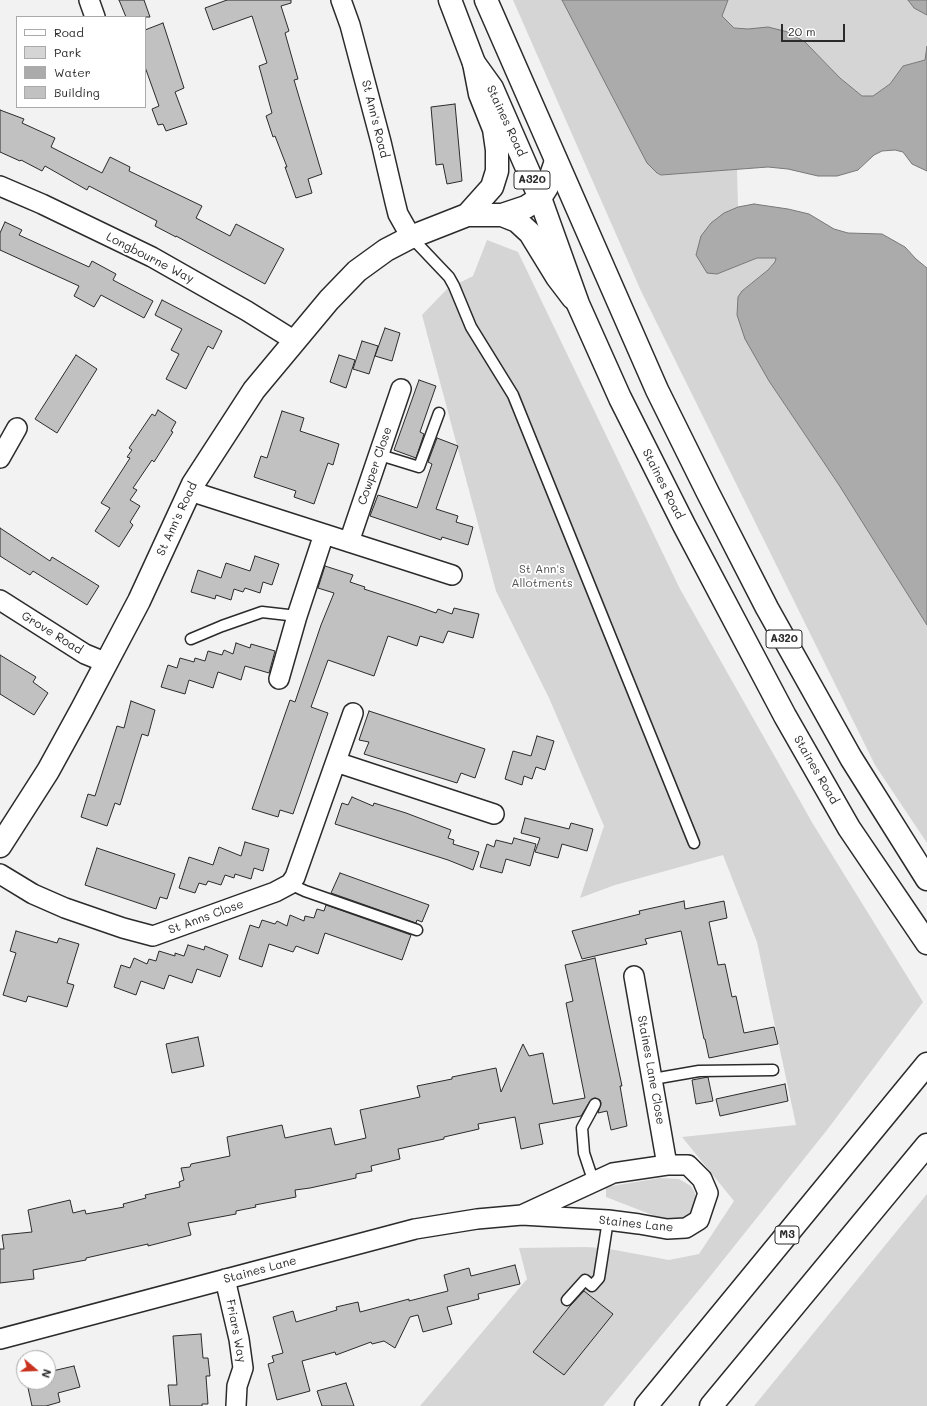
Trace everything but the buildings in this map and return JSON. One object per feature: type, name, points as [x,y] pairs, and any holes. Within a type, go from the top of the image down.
[{"type":"main road","name":"Staines Road","points":[[450,0],[474,63],[492,88],[540,198],[578,304],[620,398],[684,525],[785,716],[849,828],[921,935]]},
{"type":"main road","name":"A320","points":[[486,0],[657,390],[707,491],[767,608],[851,758],[927,879]]},
{"type":"main road","name":"St Ann's Road","points":[[467,215],[492,187],[497,171],[497,150],[494,129],[480,94],[474,63]]},
{"type":"main road","points":[[540,198],[547,187],[556,161]]},
{"type":"main road","name":"St Ann's Road","points":[[0,846],[48,771],[107,663],[139,601],[190,491],[224,434],[254,390],[329,300],[357,271],[386,250],[411,237],[467,215],[502,215],[526,207],[540,198]]},
{"type":"main road","name":"St Ann's Road","points":[[502,215],[517,221],[530,233],[557,277],[578,304]]},
{"type":"main road","name":"M3","points":[[646,1406],[927,1064]]},
{"type":"main road","points":[[710,1406],[927,1145]]},
{"type":"street","points":[[89,0],[95,16]]},
{"type":"street","name":"St Ann's Road","points":[[341,0],[350,25],[381,142],[398,214],[411,237]]},
{"type":"street","name":"Longbourne Way","points":[[0,186],[42,204],[152,257],[247,311],[295,341]]},
{"type":"street","name":"Cowper Close","points":[[349,542],[380,456],[401,389]]},
{"type":"street","points":[[0,458],[17,428]]},
{"type":"street","points":[[190,491],[452,575]]},
{"type":"street","points":[[279,679],[297,616],[324,534]]},
{"type":"street","name":"Grove Road","points":[[0,600],[85,654],[107,663]]},
{"type":"street","points":[[290,884],[296,877],[353,713]]},
{"type":"street","points":[[336,762],[494,814]]},
{"type":"street","name":"St Anns Close","points":[[0,874],[33,894],[65,908],[123,928],[153,936],[274,892],[290,884]]},
{"type":"street","name":"Staines Lane Close","points":[[634,976],[667,1165]]},
{"type":"street","name":"Staines Lane","points":[[0,1339],[415,1229],[477,1219],[522,1215],[608,1220],[667,1229],[686,1228],[699,1220],[708,1193],[702,1179],[688,1165],[667,1165],[613,1173],[522,1215]]},
{"type":"street","name":"Friars Way","points":[[225,1279],[239,1339],[243,1368],[237,1386],[236,1406]]},
{"type":"lane","points":[[411,237],[449,277],[471,327],[513,395],[694,843]]},
{"type":"lane","points":[[380,456],[419,468],[439,413]]},
{"type":"lane","points":[[191,639],[262,612],[297,616]]},
{"type":"lane","points":[[290,884],[305,891],[417,930]]},
{"type":"lane","points":[[653,1079],[699,1071],[773,1070]]},
{"type":"lane","points":[[594,1183],[584,1153],[582,1128],[595,1104]]},
{"type":"lane","points":[[567,1300],[585,1280],[592,1286],[599,1278],[608,1220]]},
{"type":"green space","points":[[513,0],[562,0],[647,163],[657,173],[661,175],[737,169],[738,207],[724,213],[717,274],[757,258],[776,257],[775,262],[768,270],[742,291],[769,381],[839,485],[927,625],[927,843],[875,765],[641,291]]},
{"type":"green space","points":[[728,0],[908,0],[914,8],[927,15],[927,46],[925,60],[903,66],[890,84],[873,96],[862,96],[840,78],[805,42],[748,29],[734,28],[722,16]]},
{"type":"green space","name":"St Ann's Allotments","points":[[487,240],[518,252],[680,589],[813,824],[923,1002],[827,1130],[708,1279],[603,1406],[420,1406],[527,1279],[519,1248],[604,1248],[669,1260],[699,1254],[734,1201],[682,1137],[796,1125],[757,942],[723,855],[615,885],[580,898],[604,826],[549,698],[496,591],[422,315],[447,289],[473,276]]},
{"type":"green space","points":[[660,1178],[679,1179],[691,1186],[695,1193],[695,1209],[687,1218],[673,1223],[606,1197],[606,1187]]},
{"type":"green space","points":[[927,1194],[927,1406],[754,1406]]},
{"type":"water","points":[[562,0],[728,0],[722,16],[734,28],[748,29],[768,27],[788,32],[805,42],[840,78],[862,96],[873,96],[890,84],[903,66],[925,60],[927,46],[927,171],[912,164],[903,152],[895,150],[882,151],[874,155],[858,170],[837,176],[818,176],[788,169],[768,167],[661,175],[647,163]]},
{"type":"water","points":[[908,0],[927,0],[927,15],[914,8]]},
{"type":"water","points":[[754,204],[809,214],[834,229],[848,233],[882,234],[905,247],[927,268],[927,625],[839,485],[769,381],[745,339],[737,315],[738,297],[742,291],[768,270],[775,262],[776,258],[757,258],[717,274],[707,273],[696,255],[701,236],[711,223],[724,213],[738,207]]}]
